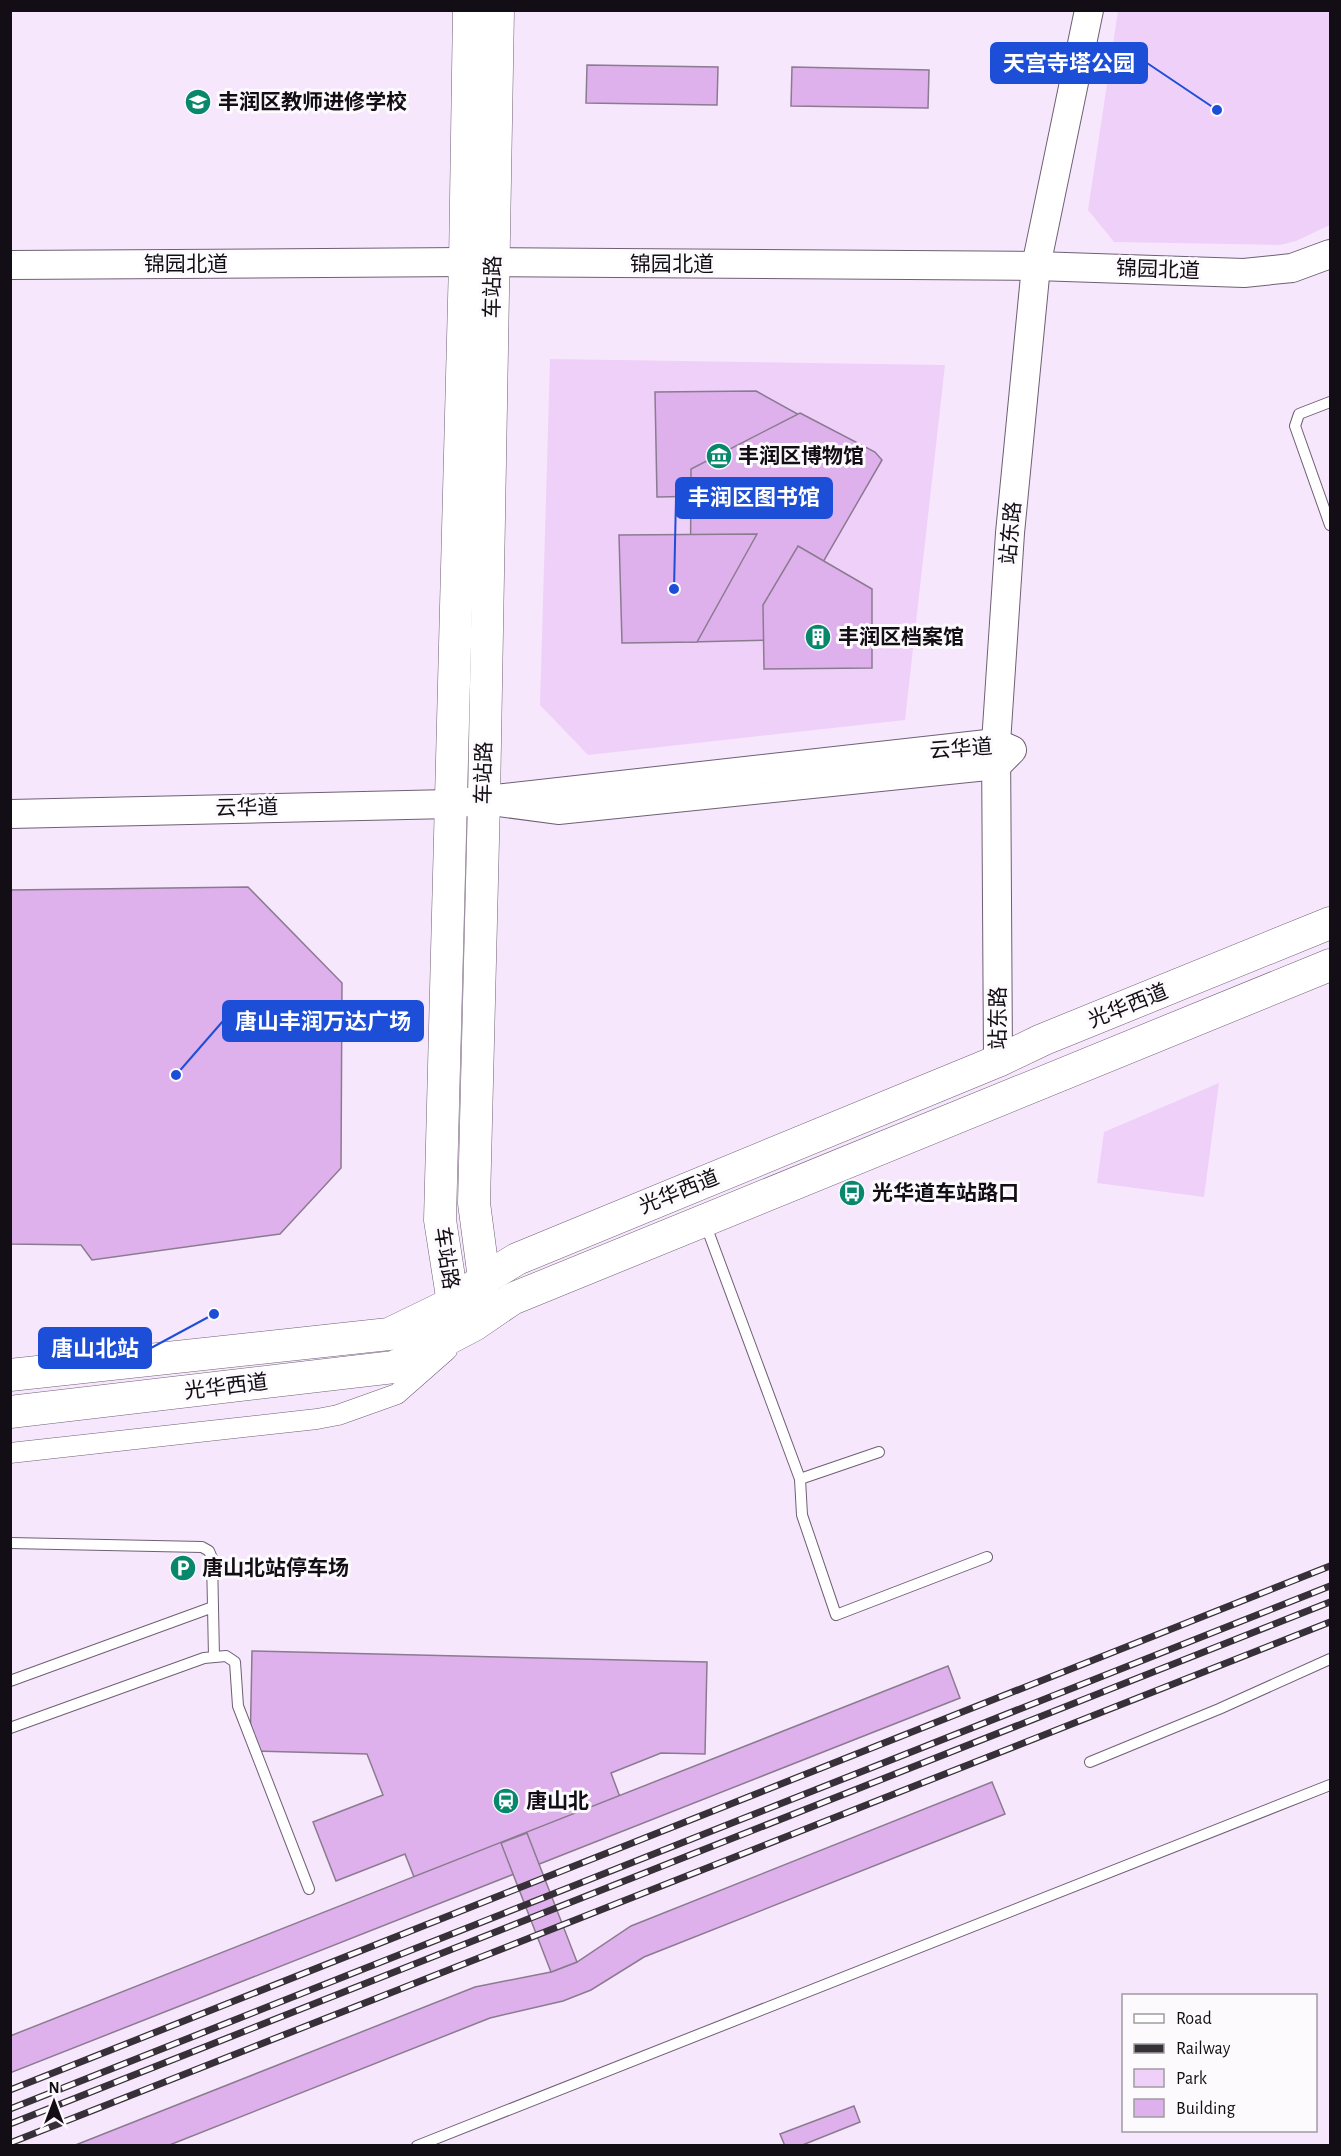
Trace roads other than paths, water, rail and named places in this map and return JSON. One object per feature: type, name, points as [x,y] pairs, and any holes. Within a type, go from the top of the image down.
[{"type":"main road","name":"车站路","points":[[469,10],[479,262],[484,800],[474,1203],[484,1279],[474,1325]]},
{"type":"main road","name":"车站路","points":[[474,1325],[453,1303],[440,1220],[450,804],[479,262],[498,10]]},
{"type":"main road","name":"光华西道","points":[[10,1375],[389,1334],[453,1303],[484,1279],[517,1259],[1330,923]]},
{"type":"main road","name":"光华西道","points":[[10,1412],[394,1367],[474,1325],[513,1299],[1330,965]]},
{"type":"main road","points":[[1019,1051],[1070,1071]]},
{"type":"street","name":"站东路","points":[[1019,1051],[1002,753],[1029,508],[1045,266],[1089,10]]},
{"type":"street","name":"站东路","points":[[1045,266],[1108,10]]},
{"type":"street","name":"锦园北道","points":[[10,265],[479,262],[1045,266],[1244,273],[1292,268],[1330,254]]},
{"type":"street","name":"云华道","points":[[10,814],[450,804],[1002,753]]},
{"type":"street","points":[[10,1453],[338,1415],[397,1394],[474,1325]]},
{"type":"lane","points":[[1330,402],[1299,414],[1295,426],[1330,525]]},
{"type":"lane","points":[[704,1220],[800,1479],[802,1515],[836,1615],[987,1557]]},
{"type":"lane","points":[[800,1479],[879,1452]]},
{"type":"lane","points":[[10,1543],[202,1547],[209,1551],[213,1558],[214,1657]]},
{"type":"lane","points":[[10,1681],[213,1607]]},
{"type":"lane","points":[[10,1728],[204,1658],[226,1656],[235,1662],[238,1706],[309,1889]]},
{"type":"lane","points":[[1090,1762],[1219,1709],[1330,1659]]},
{"type":"lane","points":[[417,2145],[1330,1785]]},
{"type":"railway","points":[[10,2090],[1330,1566]]},
{"type":"railway","points":[[10,2109],[1330,1586]]},
{"type":"railway","points":[[10,2124],[1330,1602]]},
{"type":"railway","points":[[10,2143],[1330,1622]]},
{"type":"place","name":"丰润区教师进修学校","points":[[198,102]]},
{"type":"place","name":"天宫寺塔公园","points":[[1217,110]]},
{"type":"place","name":"丰润区博物馆","points":[[719,456]]},
{"type":"place","name":"丰润区图书馆","points":[[674,589]]},
{"type":"place","name":"丰润区档案馆","points":[[818,637]]},
{"type":"place","name":"唐山丰润万达广场","points":[[176,1075]]},
{"type":"place","name":"光华道车站路口","points":[[852,1193]]},
{"type":"place","name":"唐山北站","points":[[214,1314]]},
{"type":"place","name":"唐山北站停车场","points":[[183,1568]]},
{"type":"place","name":"唐山北","points":[[506,1801]]}]
